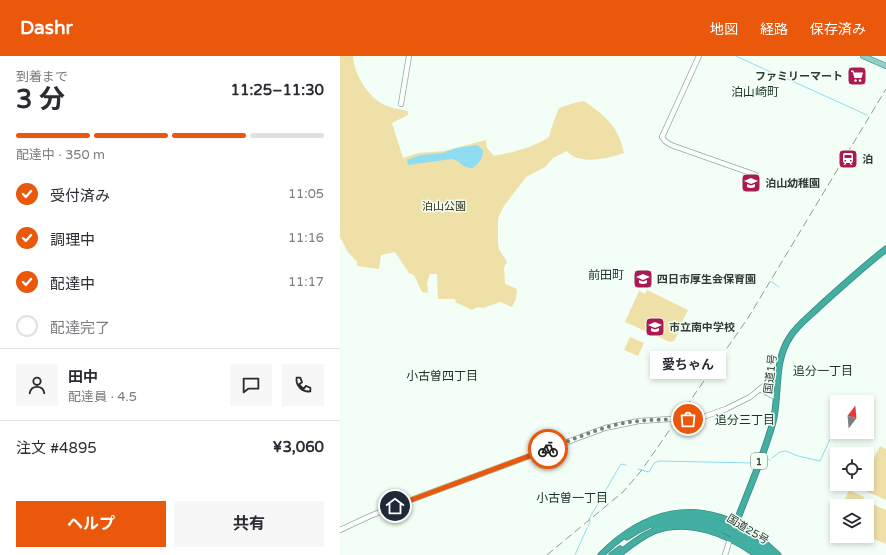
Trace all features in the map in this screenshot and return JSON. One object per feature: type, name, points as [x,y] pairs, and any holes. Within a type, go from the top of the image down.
[{"type":"highway","name":"国道1号","points":[[733,532],[773,422],[777,398],[778,370],[781,356],[786,344],[798,327],[886,249]]},
{"type":"highway","points":[[601,555],[634,528],[652,519],[682,512],[709,515],[733,532],[757,555]]},
{"type":"highway","name":"国道25号","points":[[606,555],[620,542],[640,529],[669,518],[681,517],[700,518],[725,528],[771,555]]},
{"type":"highway","name":"国道25号","points":[[612,555],[641,534],[665,524],[676,522],[695,522],[725,528]]},
{"type":"highway","points":[[618,555],[645,536],[655,531],[670,527],[751,532],[778,555]]},
{"type":"highway","name":"国道25号","points":[[741,537],[764,555]]},
{"type":"main road","points":[[401,104],[409,56]]},
{"type":"main road","points":[[699,56],[662,138],[672,145],[756,175]]},
{"type":"main road","points":[[863,56],[886,66]]},
{"type":"main road","points":[[340,530],[370,516],[414,499],[605,428],[639,421],[703,417],[735,406],[770,381],[778,370]]},
{"type":"main road","points":[[760,389],[777,398]]},
{"type":"main road","points":[[725,555],[733,532]]},
{"type":"green space","name":"泊山公園","points":[[340,56],[353,56],[358,76],[366,89],[376,99],[387,106],[408,111],[408,115],[392,123],[403,158],[418,153],[444,151],[486,140],[487,148],[494,156],[523,149],[549,137],[559,108],[584,101],[610,122],[618,135],[624,153],[603,159],[586,160],[572,156],[567,151],[553,158],[545,167],[526,177],[504,206],[498,218],[498,244],[499,249],[507,262],[504,267],[505,284],[517,289],[516,299],[512,307],[500,302],[483,308],[477,307],[472,310],[455,302],[456,300],[454,299],[438,299],[437,274],[430,274],[427,283],[428,293],[422,292],[414,275],[409,273],[395,252],[381,255],[379,269],[357,266],[357,262],[348,252],[340,237]]},
{"type":"green space","points":[[647,290],[688,310],[674,341],[670,342],[625,322],[639,291],[645,294]]},
{"type":"green space","points":[[630,337],[644,343],[638,356],[624,350]]},
{"type":"green space","points":[[880,446],[886,449],[886,500],[866,491],[874,491],[874,459]]},
{"type":"green space","points":[[849,491],[864,497],[863,499],[845,499]]},
{"type":"green space","points":[[874,505],[886,510],[886,544],[874,539]]},
{"type":"water","points":[[477,145],[483,150],[483,153],[480,160],[473,168],[463,166],[458,161],[452,159],[408,165],[407,160],[420,155],[442,153],[457,148]]},
{"type":"waterway","points":[[736,56],[779,76]]},
{"type":"waterway","points":[[783,77],[867,115]]},
{"type":"waterway","points":[[772,282],[779,287]]},
{"type":"waterway","points":[[772,458],[780,452],[786,451],[798,456],[820,461],[830,439]]},
{"type":"waterway","points":[[766,458],[770,460]]},
{"type":"waterway","points":[[638,469],[649,472],[654,463],[659,461],[752,463]]},
{"type":"waterway","points":[[588,526],[590,522],[589,519],[621,464],[626,465]]},
{"type":"waterway","points":[[575,555],[587,528]]},
{"type":"railway","points":[[547,555],[623,492],[641,471],[748,318],[886,89]]},
{"type":"way so far","points":[[548,449],[620,424],[652,420],[688,419]]},
{"type":"place","name":"ファミリーマート","points":[[857,76]]},
{"type":"place","name":"泊","points":[[848,159]]},
{"type":"place","name":"泊山幼稚園","points":[[751,183]]},
{"type":"place","name":"四日市厚生会保育園","points":[[643,279]]},
{"type":"place","name":"市立南中学校","points":[[655,327]]},
{"type":"place","name":"愛ちゃん","points":[[688,419]]},
{"type":"district","name":"泊山崎町","points":[[755,92]]},
{"type":"district","name":"前田町","points":[[606,275]]},
{"type":"district","name":"追分一丁目","points":[[823,371]]},
{"type":"district","name":"小古曽四丁目","points":[[442,376]]},
{"type":"district","name":"追分三丁目","points":[[745,420]]},
{"type":"district","name":"小古曽一丁目","points":[[572,498]]},
{"type":"route","points":[[395,506],[548,449]]}]
